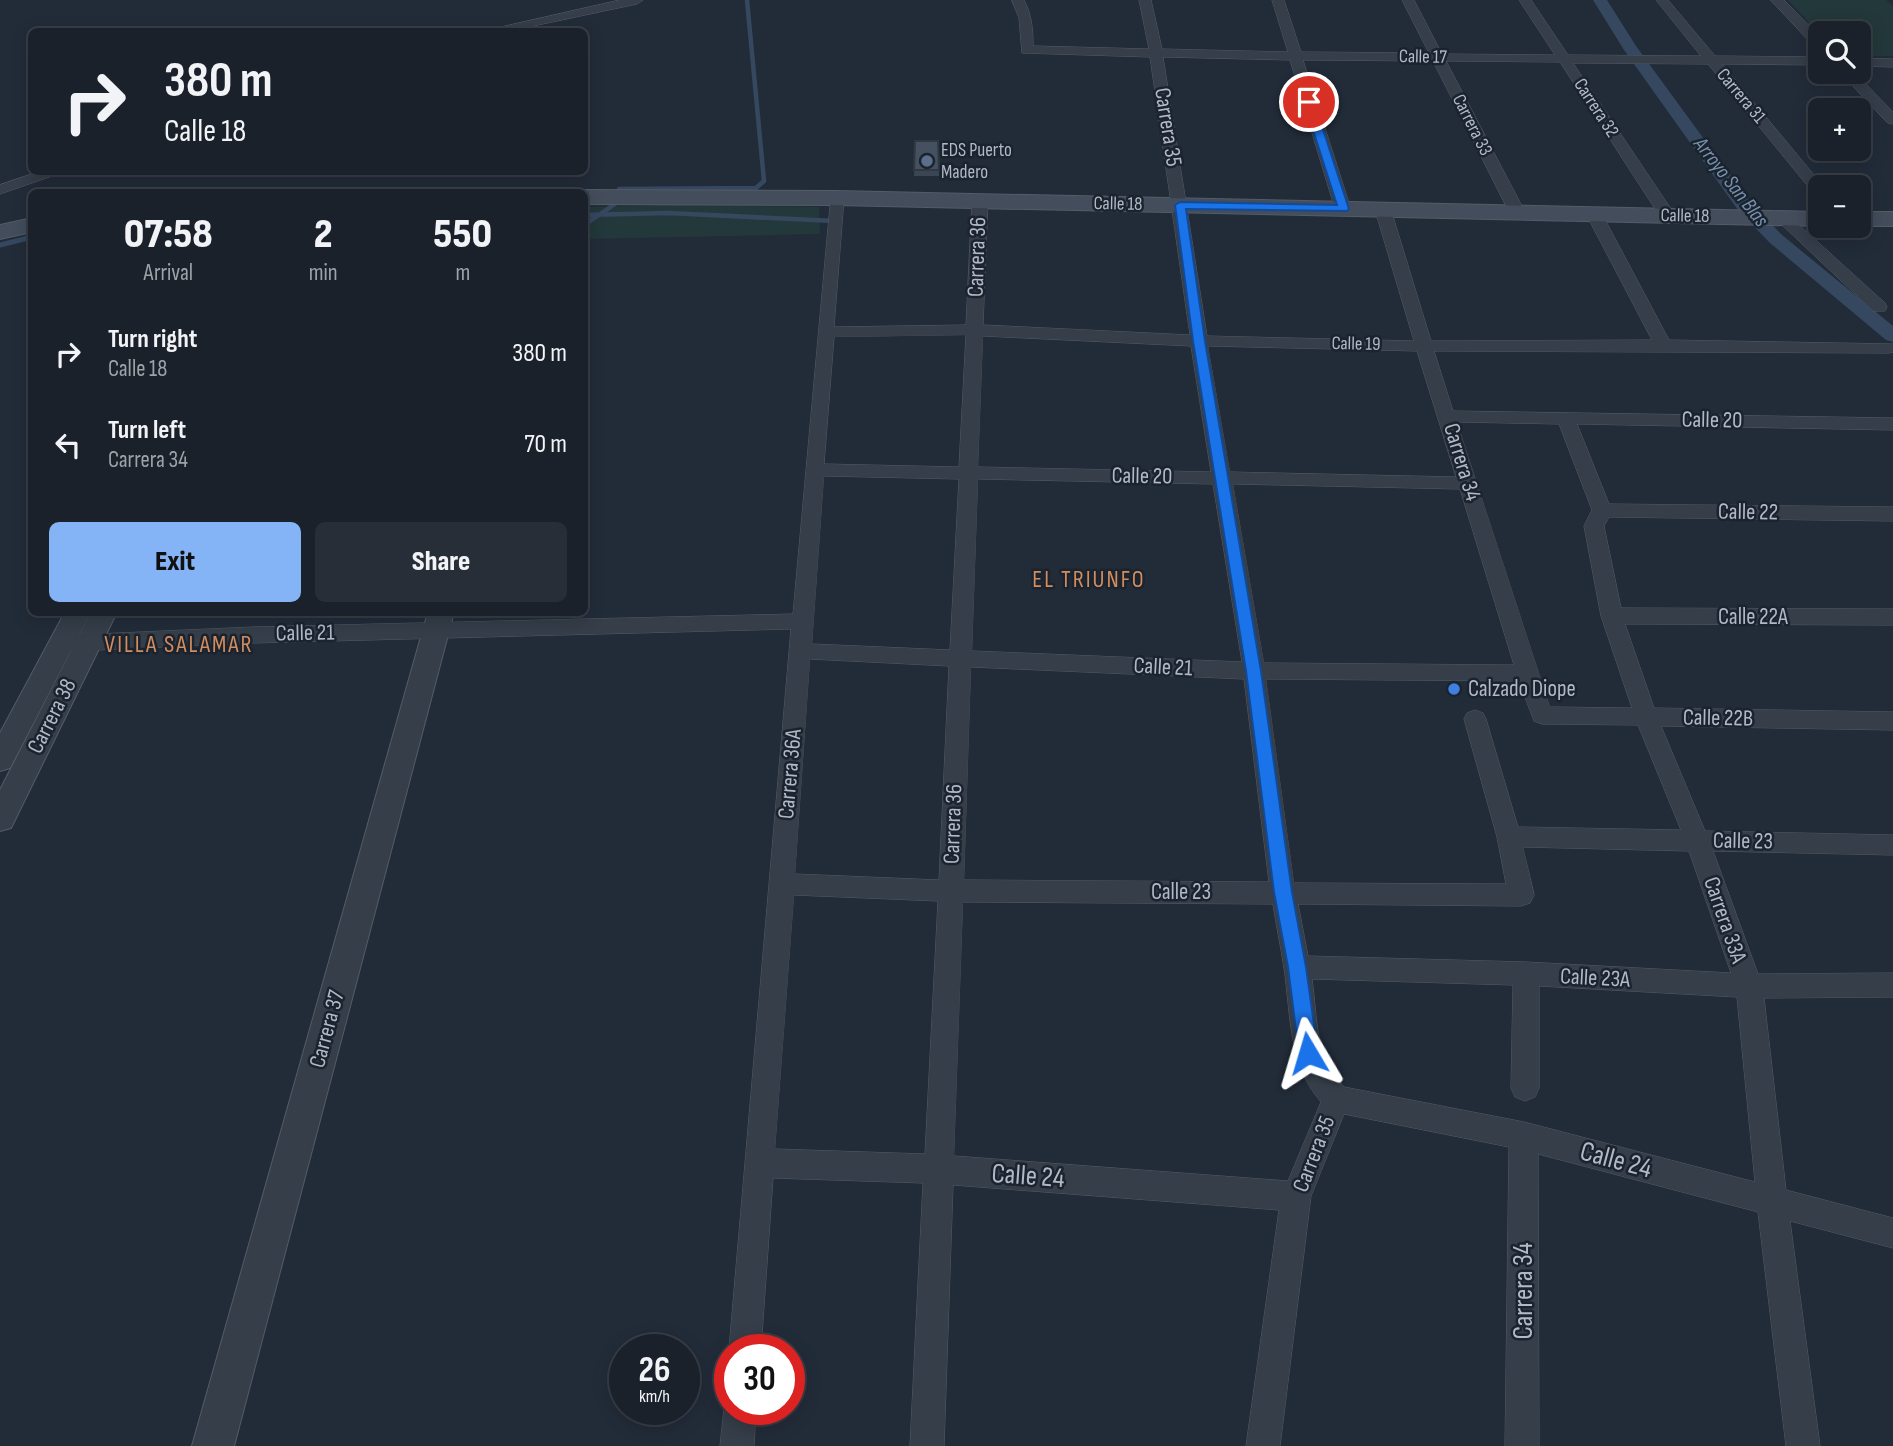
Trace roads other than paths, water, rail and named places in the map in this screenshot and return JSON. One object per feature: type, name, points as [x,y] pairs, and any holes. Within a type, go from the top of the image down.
[{"type":"main road","name":"Calle 18","points":[[588,197],[836,198],[1808,219]]},
{"type":"main road","points":[[1871,219],[1893,219]]},
{"type":"main road","points":[[0,232],[28,226]]},
{"type":"street","points":[[504,28],[637,0]]},
{"type":"street","name":"Calle 17","points":[[1018,0],[1023,8],[1027,28],[1027,50],[1296,56],[1808,61]]},
{"type":"street","name":"Carrera 35","points":[[1145,0],[1156,53],[1199,341],[1254,671],[1283,892],[1297,967],[1308,1053],[1318,1078],[1336,1099],[1296,1196],[1263,1446]]},
{"type":"street","points":[[1278,0],[1343,209]]},
{"type":"street","name":"Carrera 33","points":[[1408,0],[1517,212]]},
{"type":"street","name":"Carrera 32","points":[[1525,0],[1667,215]]},
{"type":"street","name":"Carrera 31","points":[[1662,0],[1808,178]]},
{"type":"street","points":[[1777,0],[1808,32]]},
{"type":"street","points":[[1871,62],[1893,63]]},
{"type":"street","points":[[1858,84],[1893,120]]},
{"type":"street","points":[[0,190],[42,175]]},
{"type":"street","name":"Carrera 36A","points":[[746,1334],[836,198]]},
{"type":"street","name":"Carrera 36","points":[[927,1446],[979,201]]},
{"type":"street","name":"Carrera 34","points":[[1383,209],[1422,346],[1448,416],[1542,715]]},
{"type":"street","points":[[1594,214],[1663,345]]},
{"type":"street","points":[[1777,218],[1879,307]]},
{"type":"street","name":"Calle 19","points":[[825,335],[829,332],[974,330],[1199,341],[1422,346],[1889,348]]},
{"type":"street","name":"Calle 20","points":[[1448,416],[1893,424]]},
{"type":"street","name":"Carrera 33A","points":[[1566,418],[1602,510],[1594,526],[1612,616],[1646,717],[1698,840],[1749,986],[1772,1201],[1803,1446]]},
{"type":"street","name":"Calle 20","points":[[814,470],[1469,483]]},
{"type":"street","name":"Calle 22","points":[[1602,510],[1893,514]]},
{"type":"street","name":"Carrera 38","points":[[0,761],[76,616]]},
{"type":"street","name":"Carrera 38","points":[[0,819],[102,616]]},
{"type":"street","name":"Calle 22A","points":[[1612,616],[1893,617]]},
{"type":"street","name":"Calle 21","points":[[61,645],[438,621],[802,621]]},
{"type":"street","name":"Carrera 37","points":[[213,1446],[438,621]]},
{"type":"street","name":"Calle 21","points":[[800,651],[1254,671],[1527,673]]},
{"type":"street","name":"Calle 22B","points":[[1542,715],[1893,721]]},
{"type":"street","name":"Calle 23","points":[[782,884],[951,891],[1521,895],[1509,837],[1475,719]]},
{"type":"street","name":"Calle 23","points":[[1509,837],[1893,845]]},
{"type":"street","name":"Calle 23A","points":[[1297,967],[1526,974],[1749,986],[1893,985]]},
{"type":"street","points":[[1525,1088],[1526,974]]},
{"type":"street","name":"Calle 24","points":[[1336,1099],[1524,1136],[1893,1233]]},
{"type":"street","name":"Carrera 34","points":[[1522,1446],[1524,1136]]},
{"type":"street","name":"Calle 24","points":[[760,1163],[939,1169],[1296,1196]]},
{"type":"street","points":[[737,1446],[739,1425]]},
{"type":"waterway","points":[[599,215],[615,204],[619,189],[756,188],[764,181],[747,0]]},
{"type":"waterway","name":"Arroyo San Blas","points":[[1600,0],[1629,47],[1744,206],[1776,239],[1893,336]]},
{"type":"waterway","points":[[599,215],[668,213],[834,221]]},
{"type":"waterway","points":[[588,215],[599,215]]},
{"type":"waterway","points":[[588,222],[599,215]]},
{"type":"waterway","points":[[0,245],[28,238]]},
{"type":"place","name":"EDS Puerto Madero","points":[[927,161]]},
{"type":"place","name":"Calzado Diope","points":[[1454,689]]},
{"type":"district","name":"EL TRIUNFO","points":[[1089,579]]},
{"type":"district","name":"VILLA SALAMAR","points":[[179,644]]}]
